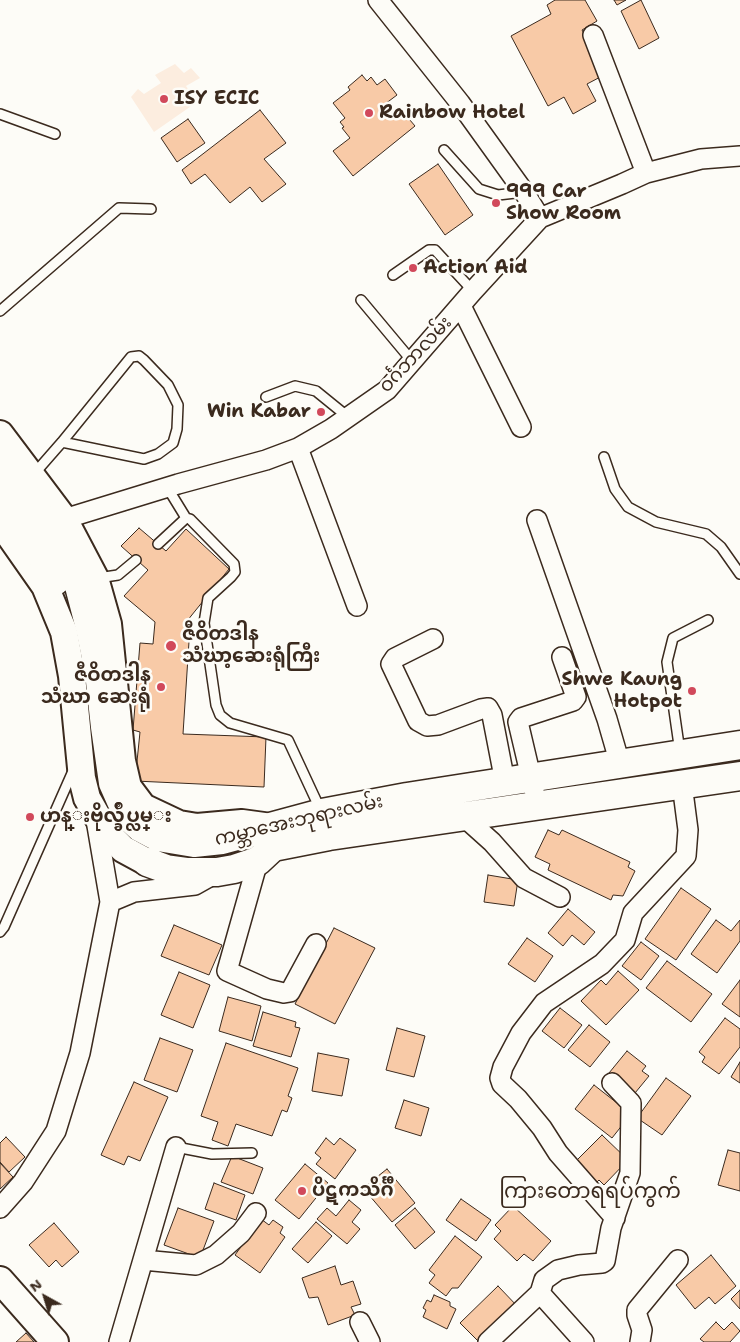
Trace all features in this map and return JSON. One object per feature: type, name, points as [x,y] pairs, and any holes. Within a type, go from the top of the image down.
[{"type":"main road","points":[[0,434],[64,519],[95,578],[108,624],[122,761],[128,787],[143,807],[178,824],[197,827],[242,823],[268,845]]},
{"type":"main road","name":"ကမ္ဘာအေးဘုရားလမ်း","points":[[0,459],[41,517],[79,586],[99,672],[114,783],[121,801],[132,819],[141,828],[158,837],[194,843],[222,840],[268,845]]},
{"type":"main road","name":"ကမ္ဘာအေးဘုရားလမ်း","points":[[0,493],[40,552],[70,609],[79,647],[89,708],[95,768],[106,806],[115,820],[133,838],[149,849],[173,857],[201,860],[228,857],[268,845],[740,776]]},
{"type":"main road","points":[[0,522],[45,586],[64,632],[72,676],[79,757],[87,798],[106,832],[123,849],[147,862]]},
{"type":"main road","name":"ကမ္ဘာအေးဘုရားလမ်း","points":[[147,862],[166,869],[188,872],[217,872],[234,869],[268,845],[322,813],[407,797],[740,745]]},
{"type":"main road","points":[[0,1280],[55,1342]]},
{"type":"street","points":[[386,3],[524,192],[540,218]]},
{"type":"street","points":[[594,35],[646,173]]},
{"type":"street","name":"ဝင်္ဂဘာလမ်း","points":[[64,519],[167,487],[266,460],[298,448],[331,429],[387,390],[473,291],[540,218],[646,173],[701,159],[740,156]]},
{"type":"street","points":[[461,306],[521,427]]},
{"type":"street","points":[[298,448],[357,606]]},
{"type":"street","points":[[537,520],[607,719],[620,764]]},
{"type":"street","points":[[433,639],[395,658],[391,664],[418,721],[427,726],[438,725],[488,708],[492,715],[505,782]]},
{"type":"street","points":[[536,806],[532,777],[518,722],[521,718],[573,701],[576,696],[562,657]]},
{"type":"street","points":[[615,1218],[558,1152],[542,1128],[518,1099],[502,1084],[500,1078],[503,1067],[521,1033],[544,1003],[602,964],[625,940],[633,913],[686,856],[688,830],[682,784]]},
{"type":"street","points":[[0,1208],[23,1182],[56,1130],[80,1053],[110,902],[95,814]]},
{"type":"street","points":[[463,816],[492,842],[524,878],[560,897]]},
{"type":"street","points":[[268,845],[227,972],[267,989],[284,993],[290,992],[316,944]]},
{"type":"street","points":[[110,902],[134,892],[194,885],[217,872]]},
{"type":"street","points":[[488,1342],[540,1293],[544,1280],[558,1270],[579,1265],[602,1264],[605,1261],[607,1242],[630,1173],[632,1106],[629,1100],[612,1083]]},
{"type":"street","points":[[119,1342],[176,1147]]},
{"type":"street","points":[[143,1260],[196,1265],[216,1255],[241,1233],[256,1213]]},
{"type":"street","points":[[640,1342],[642,1330],[637,1310],[678,1260]]},
{"type":"street","points":[[540,1293],[584,1342]]},
{"type":"street","points":[[360,1322],[370,1342]]},
{"type":"lane","points":[[0,114],[55,134]]},
{"type":"lane","points":[[444,150],[479,189],[498,194],[524,192]]},
{"type":"lane","points":[[0,311],[119,208],[152,210]]},
{"type":"lane","points":[[393,275],[429,250],[435,250],[473,291]]},
{"type":"lane","points":[[360,300],[412,361]]},
{"type":"lane","points":[[32,476],[131,357],[139,356],[144,360],[168,385],[178,405],[177,428],[173,443],[158,454],[144,459],[62,442]]},
{"type":"lane","points":[[266,397],[295,386],[316,391],[348,417]]},
{"type":"lane","points":[[604,457],[614,489],[628,507],[656,522],[706,534],[721,547],[740,574]]},
{"type":"lane","points":[[167,487],[186,518],[190,519],[234,564],[236,572],[208,598],[204,623],[216,705],[220,715],[230,723],[288,740],[322,813]]},
{"type":"lane","points":[[158,544],[186,518]]},
{"type":"lane","points":[[95,578],[118,575],[136,560]]},
{"type":"lane","points":[[680,754],[667,662],[673,638],[708,620]]},
{"type":"lane","points":[[0,932],[4,927],[79,757]]},
{"type":"lane","points":[[176,1147],[212,1154],[252,1153]]},
{"type":"shaded area","name":"ISY ECIC","points":[[175,64],[184,73],[191,68],[200,78],[186,86],[197,102],[154,132],[131,97],[138,89],[144,94],[161,83],[155,75]]},
{"type":"building","points":[[555,0],[585,0],[597,21],[582,30],[606,74],[587,84],[596,101],[573,114],[564,97],[548,106],[511,36],[551,14],[547,5]]},
{"type":"building","points":[[614,0],[626,0],[617,5]]},
{"type":"building","points":[[641,0],[659,38],[639,49],[621,11]]},
{"type":"building","points":[[362,75],[367,81],[371,77],[377,85],[385,79],[397,95],[385,104],[397,119],[404,113],[415,126],[353,176],[333,151],[350,138],[340,122],[345,118],[333,103],[350,90],[348,87]]},
{"type":"building","points":[[260,110],[286,143],[264,159],[286,184],[262,202],[250,187],[230,203],[205,174],[191,184],[182,170]]},
{"type":"building","points":[[188,119],[205,143],[177,162],[161,138]]},
{"type":"building","points":[[438,164],[473,215],[445,235],[409,184]]},
{"type":"building","name":"ဇီဝိတဒါန သံဃာ ဆေးရုံ","points":[[139,528],[166,551],[186,529],[229,569],[187,621],[190,626],[183,734],[266,737],[264,787],[135,781],[140,732],[133,730],[140,643],[153,644],[155,622],[124,596],[148,570],[121,546]]},
{"type":"building","points":[[548,830],[559,835],[562,830],[630,862],[628,867],[635,871],[623,896],[613,895],[611,900],[548,870],[550,864],[535,857]]},
{"type":"building","points":[[488,875],[518,880],[514,906],[484,902]]},
{"type":"building","points":[[681,888],[711,909],[676,960],[645,939]]},
{"type":"building","points":[[568,909],[595,932],[584,945],[572,935],[563,946],[548,933]]},
{"type":"building","points":[[716,920],[731,931],[740,920],[740,941],[717,973],[691,954]]},
{"type":"building","points":[[174,925],[222,945],[209,975],[161,956]]},
{"type":"building","points":[[334,928],[375,948],[335,1024],[295,1004]]},
{"type":"building","points":[[527,938],[553,956],[535,982],[508,964]]},
{"type":"building","points":[[641,942],[659,956],[641,980],[622,966]]},
{"type":"building","points":[[667,961],[712,994],[691,1022],[646,988]]},
{"type":"building","points":[[618,971],[639,990],[606,1025],[581,1001],[601,980],[606,985]]},
{"type":"building","points":[[179,972],[210,985],[193,1028],[161,1015]]},
{"type":"building","points":[[740,980],[740,1017],[722,1004]]},
{"type":"building","points":[[228,997],[261,1006],[252,1041],[219,1031]]},
{"type":"building","points":[[560,1008],[582,1025],[564,1048],[542,1031]]},
{"type":"building","points":[[263,1012],[296,1022],[295,1027],[300,1028],[291,1057],[253,1046]]},
{"type":"building","points":[[725,1018],[740,1029],[740,1047],[719,1074],[702,1062],[705,1057],[699,1052]]},
{"type":"building","points":[[589,1025],[610,1042],[590,1067],[568,1050]]},
{"type":"building","points":[[397,1028],[425,1036],[414,1077],[386,1070]]},
{"type":"building","points":[[160,1038],[193,1050],[177,1092],[144,1080]]},
{"type":"building","points":[[226,1043],[298,1068],[288,1096],[292,1098],[287,1112],[282,1110],[272,1136],[236,1124],[228,1146],[212,1140],[218,1122],[201,1116]]},
{"type":"building","points":[[627,1051],[646,1066],[642,1071],[649,1076],[635,1093],[609,1073]]},
{"type":"building","points":[[318,1053],[349,1059],[342,1096],[312,1091]]},
{"type":"building","points":[[740,1062],[740,1083],[731,1077]]},
{"type":"building","points":[[666,1078],[691,1096],[662,1135],[637,1118]]},
{"type":"building","points":[[134,1082],[168,1097],[140,1161],[128,1156],[124,1165],[101,1155]]},
{"type":"building","points":[[594,1085],[631,1114],[612,1138],[575,1109]]},
{"type":"building","points":[[404,1100],[429,1108],[421,1136],[395,1128]]},
{"type":"building","points":[[602,1135],[628,1160],[604,1185],[599,1180],[594,1185],[573,1164]]},
{"type":"building","points":[[6,1137],[25,1157],[9,1172],[0,1162],[0,1143]]},
{"type":"building","points":[[326,1138],[334,1145],[340,1138],[356,1150],[335,1179],[316,1164],[321,1158],[315,1153]]},
{"type":"building","points":[[728,1150],[740,1153],[740,1191],[718,1185]]},
{"type":"building","points":[[232,1156],[263,1168],[253,1194],[221,1182]]},
{"type":"building","points":[[0,1163],[13,1177],[0,1189]]},
{"type":"building","points":[[305,1164],[328,1183],[299,1219],[275,1200]]},
{"type":"building","points":[[387,1169],[415,1203],[392,1222],[363,1188]]},
{"type":"building","points":[[214,1183],[245,1195],[236,1220],[205,1209]]},
{"type":"building","points":[[461,1199],[491,1220],[476,1241],[446,1220]]},
{"type":"building","points":[[349,1200],[361,1210],[352,1222],[360,1229],[347,1244],[317,1219],[327,1208],[336,1216]]},
{"type":"building","points":[[513,1206],[551,1241],[533,1261],[524,1254],[517,1261],[494,1239],[501,1231],[495,1225]]},
{"type":"building","points":[[178,1208],[214,1221],[200,1258],[164,1245]]},
{"type":"building","points":[[415,1208],[435,1232],[415,1249],[395,1225]]},
{"type":"building","points":[[261,1219],[269,1225],[273,1220],[283,1227],[280,1233],[285,1237],[260,1273],[235,1255]]},
{"type":"building","points":[[316,1222],[332,1236],[308,1263],[292,1249]]},
{"type":"building","points":[[54,1223],[79,1252],[62,1267],[56,1260],[49,1267],[29,1245]]},
{"type":"building","points":[[455,1236],[482,1257],[458,1288],[452,1288],[446,1296],[429,1283],[435,1275],[429,1270]]},
{"type":"building","points":[[711,1255],[736,1286],[715,1304],[709,1297],[695,1309],[676,1285]]},
{"type":"building","points":[[335,1266],[341,1285],[353,1281],[361,1304],[351,1307],[355,1315],[328,1325],[318,1297],[309,1298],[302,1278]]},
{"type":"building","points":[[498,1286],[519,1308],[484,1342],[479,1342],[460,1323]]},
{"type":"building","points":[[740,1290],[740,1309],[731,1299]]},
{"type":"building","points":[[434,1295],[450,1302],[450,1306],[456,1309],[447,1329],[423,1317],[426,1310],[423,1308],[427,1300],[431,1302]]},
{"type":"building","points":[[716,1322],[724,1330],[732,1322],[740,1331],[730,1342],[704,1342],[700,1339]]},
{"type":"building","points":[[26,1333],[34,1342],[16,1342]]},
{"type":"place","name":"ISY ECIC","points":[[164,99]]},
{"type":"place","name":"Rainbow Hotel","points":[[369,113]]},
{"type":"place","name":"999 Car Show Room","points":[[496,203]]},
{"type":"place","name":"Action Aid","points":[[413,268]]},
{"type":"place","name":"Win Kabar","points":[[321,412]]},
{"type":"place","name":"ဇီဝိတဒါန သံဃာ့ဆေးရုံကြီး","points":[[171,646]]},
{"type":"place","name":"ဇီဝိတဒါန သံဃာ ဆေးရုံ","points":[[161,687]]},
{"type":"place","name":"Shwe Kaung Hotpot","points":[[692,691]]},
{"type":"place","name":"ဟန္းဗိုလ္ခ်ဳပ္လမ္း","points":[[30,817]]},
{"type":"place","name":"ပိဋကသိင်္ဂီ","points":[[302,1191]]},
{"type":"district","name":"ကြားတောရရပ်ကွက်","points":[[590,1193]]}]
